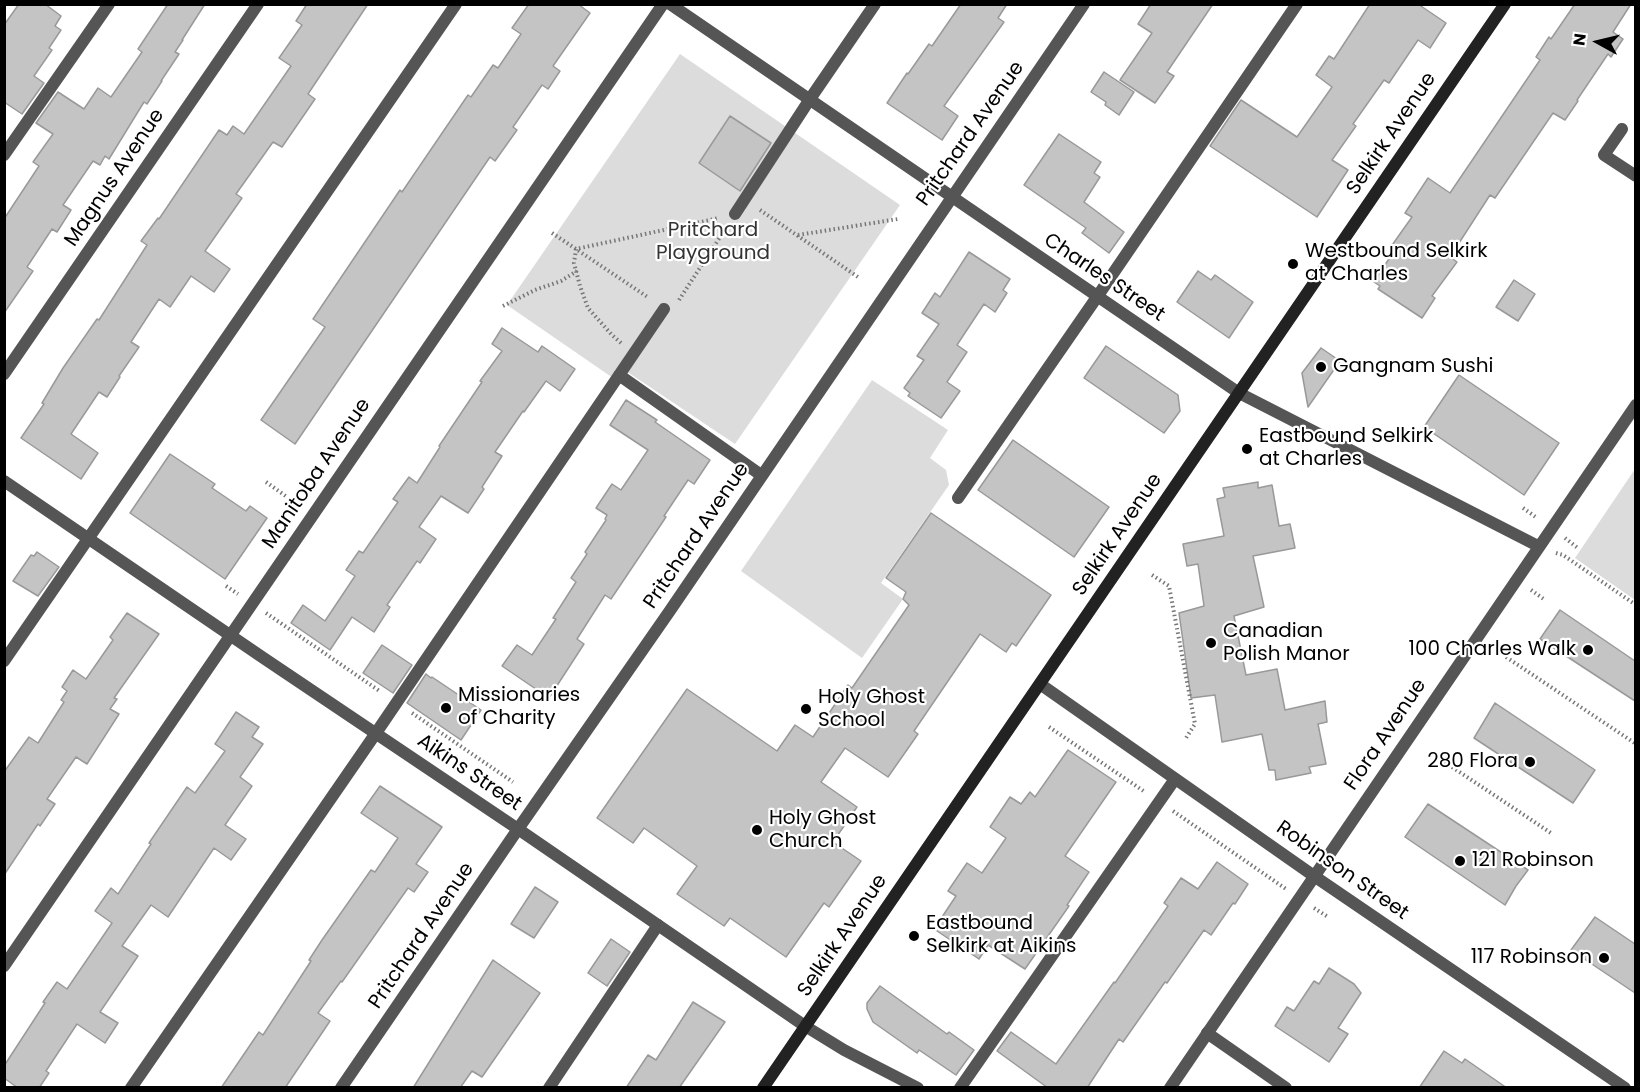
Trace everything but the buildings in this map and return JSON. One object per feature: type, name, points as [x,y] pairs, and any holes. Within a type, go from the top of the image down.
[{"type":"main road","name":"Selkirk Avenue","points":[[763,1088],[1505,4]]},
{"type":"street","points":[[4,155],[109,4]]},
{"type":"street","name":"Magnus Avenue","points":[[4,374],[258,4]]},
{"type":"street","points":[[4,661],[456,4]]},
{"type":"street","name":"Manitoba Avenue","points":[[4,966],[663,4]]},
{"type":"street","name":"Charles Street","points":[[670,4],[1239,393],[1538,546]]},
{"type":"street","points":[[735,214],[875,4]]},
{"type":"street","name":"Pritchard Avenue","points":[[341,1088],[1084,4]]},
{"type":"street","points":[[958,498],[1297,4]]},
{"type":"street","points":[[1622,129],[1604,155],[1635,176]]},
{"type":"street","points":[[131,1088],[376,734],[664,309]]},
{"type":"street","points":[[619,375],[761,475]]},
{"type":"street","name":"Flora Avenue","points":[[1170,1088],[1635,405]]},
{"type":"street","name":"Aikins Street","points":[[4,481],[805,1026],[844,1050],[918,1088]]},
{"type":"street","name":"Robinson Street","points":[[1040,684],[1314,876],[1625,1088]]},
{"type":"street","points":[[960,1088],[1175,779]]},
{"type":"street","points":[[549,1088],[658,926]]},
{"type":"street","points":[[1207,1033],[1286,1088]]},
{"type":"path","points":[[744,199],[858,278]]},
{"type":"path","points":[[576,249],[735,214]]},
{"type":"path","points":[[552,233],[664,309],[675,306],[735,214]]},
{"type":"path","points":[[797,235],[898,219]]},
{"type":"path","points":[[576,249],[574,262],[588,308],[612,335],[634,354]]},
{"type":"path","points":[[503,306],[535,290],[561,281],[576,271]]},
{"type":"path","points":[[266,482],[287,497]]},
{"type":"path","points":[[1538,546],[1563,555],[1635,605]]},
{"type":"path","points":[[1152,575],[1169,586],[1195,724],[1186,738]]},
{"type":"path","points":[[226,586],[513,782]]},
{"type":"path","points":[[1506,657],[1635,744]]},
{"type":"path","points":[[1049,727],[1328,917]]},
{"type":"path","points":[[1437,757],[1551,833]]},
{"type":"green space","name":"Pritchard Playground","points":[[680,54],[900,205],[735,444],[620,367],[613,378],[507,305]]},
{"type":"green space","points":[[872,380],[948,430],[930,458],[946,470],[949,485],[881,583],[903,599],[862,658],[741,571]]},
{"type":"green space","points":[[1635,469],[1636,600],[1575,558]]},
{"type":"place","name":"Westbound Selkirk at Charles","points":[[1293,264]]},
{"type":"place","name":"Gangnam Sushi","points":[[1321,367]]},
{"type":"place","name":"Eastbound Selkirk at Charles","points":[[1247,449]]},
{"type":"place","name":"Canadian Polish Manor","points":[[1211,643]]},
{"type":"place","name":"100 Charles Walk","points":[[1588,650]]},
{"type":"place","name":"Missionaries of Charity","points":[[446,708]]},
{"type":"place","name":"Holy Ghost School","points":[[806,709]]},
{"type":"place","name":"280 Flora","points":[[1530,762]]},
{"type":"place","name":"Holy Ghost Church","points":[[757,830]]},
{"type":"place","name":"121 Robinson","points":[[1460,861]]},
{"type":"place","name":"Eastbound Selkirk at Aikins","points":[[914,936]]},
{"type":"place","name":"117 Robinson","points":[[1604,958]]}]
